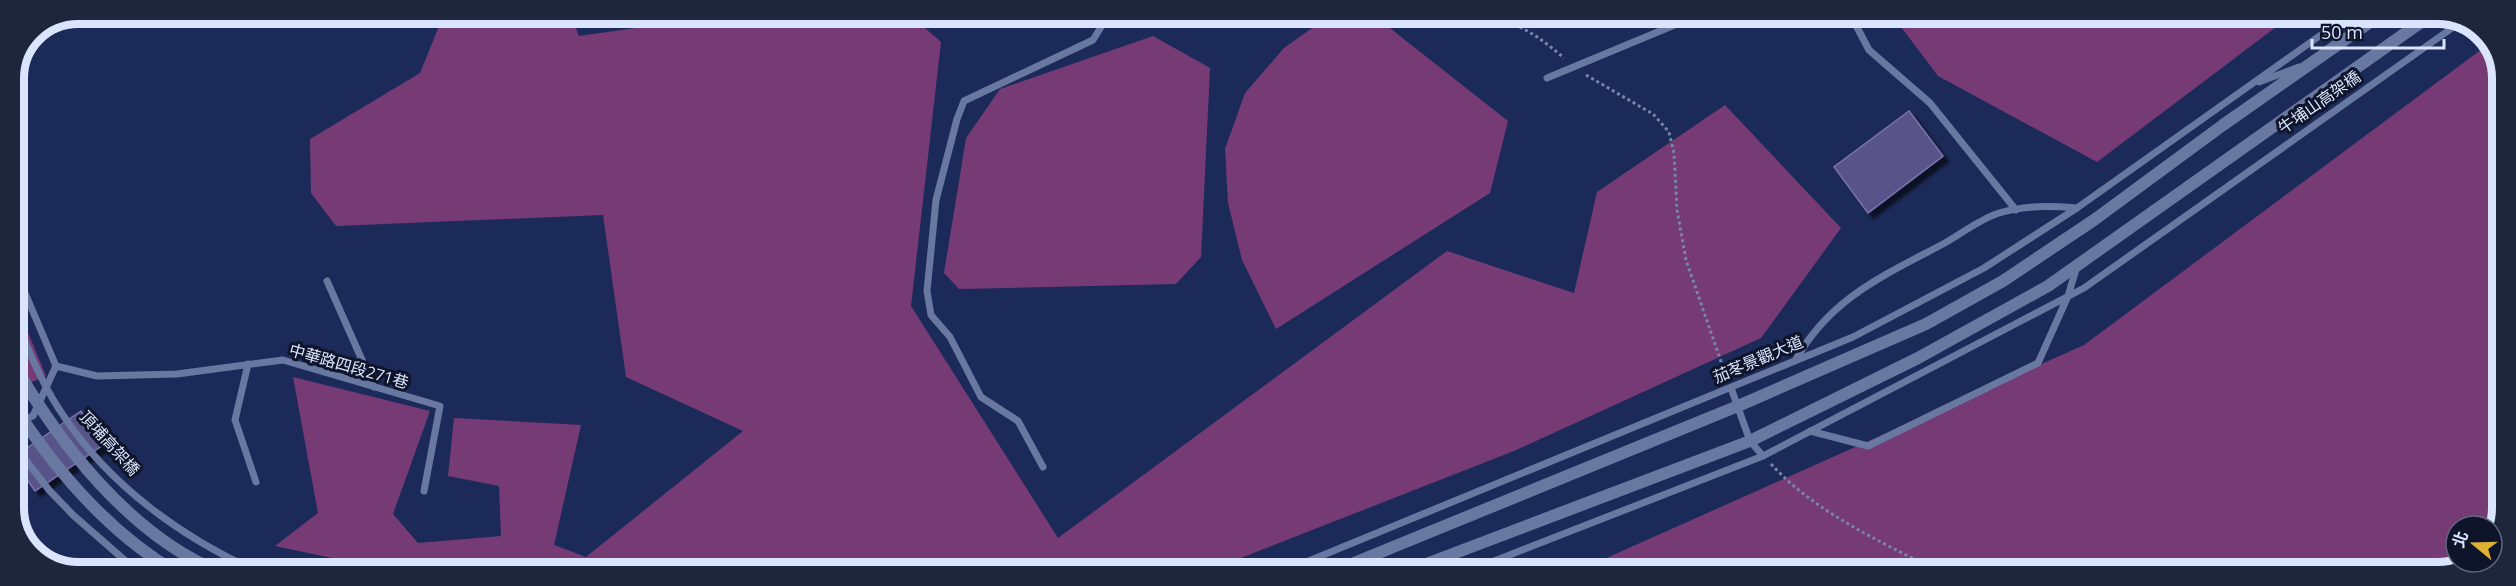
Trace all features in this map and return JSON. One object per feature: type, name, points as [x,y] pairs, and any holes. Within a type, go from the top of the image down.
[{"type":"street","points":[[2313,62],[2367,24]]},
{"type":"street","name":"牛埔山高架橋","points":[[2078,264],[2418,24]]},
{"type":"street","name":"茄苳景觀大道","points":[[1356,562],[1737,406],[1926,324],[2003,281],[2094,220],[2313,62]]},
{"type":"street","points":[[1432,562],[1750,441],[1918,358],[2048,286],[2078,264]]},
{"type":"street","name":"頂埔高架橋","points":[[24,382],[93,476],[161,541],[200,562]]},
{"type":"street","points":[[24,422],[39,445],[101,516],[159,562]]},
{"type":"lane","points":[[1042,466],[1018,421],[981,397],[950,337],[931,315],[927,291],[936,200],[957,119],[964,101],[1093,40],[1102,24]]},
{"type":"lane","points":[[1547,78],[1576,68],[1678,24]]},
{"type":"lane","points":[[1855,24],[1869,50],[1930,103],[2016,210]]},
{"type":"lane","points":[[2248,86],[2336,24]]},
{"type":"lane","name":"牛埔山高架橋","points":[[2068,296],[2084,288],[2454,27]]},
{"type":"lane","points":[[2248,86],[2313,62]]},
{"type":"lane","name":"茄苳景觀大道","points":[[1306,562],[1853,337],[1984,268],[2077,208],[2248,86]]},
{"type":"lane","points":[[1795,361],[1835,308],[1859,290],[1998,213],[2039,206],[2077,208]]},
{"type":"lane","points":[[1810,431],[1868,446],[2038,363],[2068,296],[2078,264]]},
{"type":"lane","points":[[327,281],[374,387]]},
{"type":"lane","points":[[24,290],[57,366],[33,416],[24,419]]},
{"type":"lane","points":[[1492,562],[1763,456],[2068,296]]},
{"type":"lane","name":"頂埔高架橋","points":[[24,340],[62,415],[105,468],[176,527],[220,555],[236,562]]},
{"type":"lane","name":"中華路四段271巷","points":[[57,366],[97,376],[177,374],[283,360],[440,406],[424,491]]},
{"type":"lane","points":[[248,364],[235,420],[256,482]]},
{"type":"lane","points":[[1731,388],[1750,441],[1763,456]]},
{"type":"lane","points":[[24,457],[57,498],[127,562]]},
{"type":"path","points":[[1509,24],[1523,28],[1548,44],[1576,68],[1653,114],[1669,132],[1674,153],[1677,210],[1686,260],[1731,388]]},
{"type":"path","points":[[1763,456],[1785,479],[1836,518],[1920,562]]},
{"type":"shaded area","points":[[440,24],[574,24],[579,36],[664,24],[920,24],[941,42],[911,306],[1058,538],[1447,251],[1574,293],[1597,192],[1725,105],[1841,228],[1761,338],[1514,451],[1231,562],[351,562],[275,546],[318,513],[293,377],[430,411],[393,514],[418,543],[501,536],[499,486],[448,476],[454,418],[581,425],[554,545],[586,557],[743,431],[626,377],[603,215],[336,226],[311,193],[310,139],[420,73]]},
{"type":"shaded area","points":[[1318,24],[1385,24],[1508,121],[1490,193],[1276,329],[1242,260],[1228,203],[1225,149],[1245,93],[1284,48]]},
{"type":"shaded area","points":[[1899,24],[2280,24],[2097,162],[1938,76]]},
{"type":"shaded area","points":[[1153,36],[1210,68],[1201,257],[1176,284],[959,289],[944,273],[966,138],[1000,89]]},
{"type":"shaded area","points":[[2483,48],[2492,74],[2492,508],[2491,514],[2444,514],[2444,562],[1597,562],[2084,345]]},
{"type":"shaded area","points":[[24,323],[46,376],[24,386]]},
{"type":"building","points":[[1909,111],[1943,156],[1868,213],[1834,167]]},
{"type":"building","points":[[81,411],[103,445],[35,491],[24,475],[24,450]]}]
